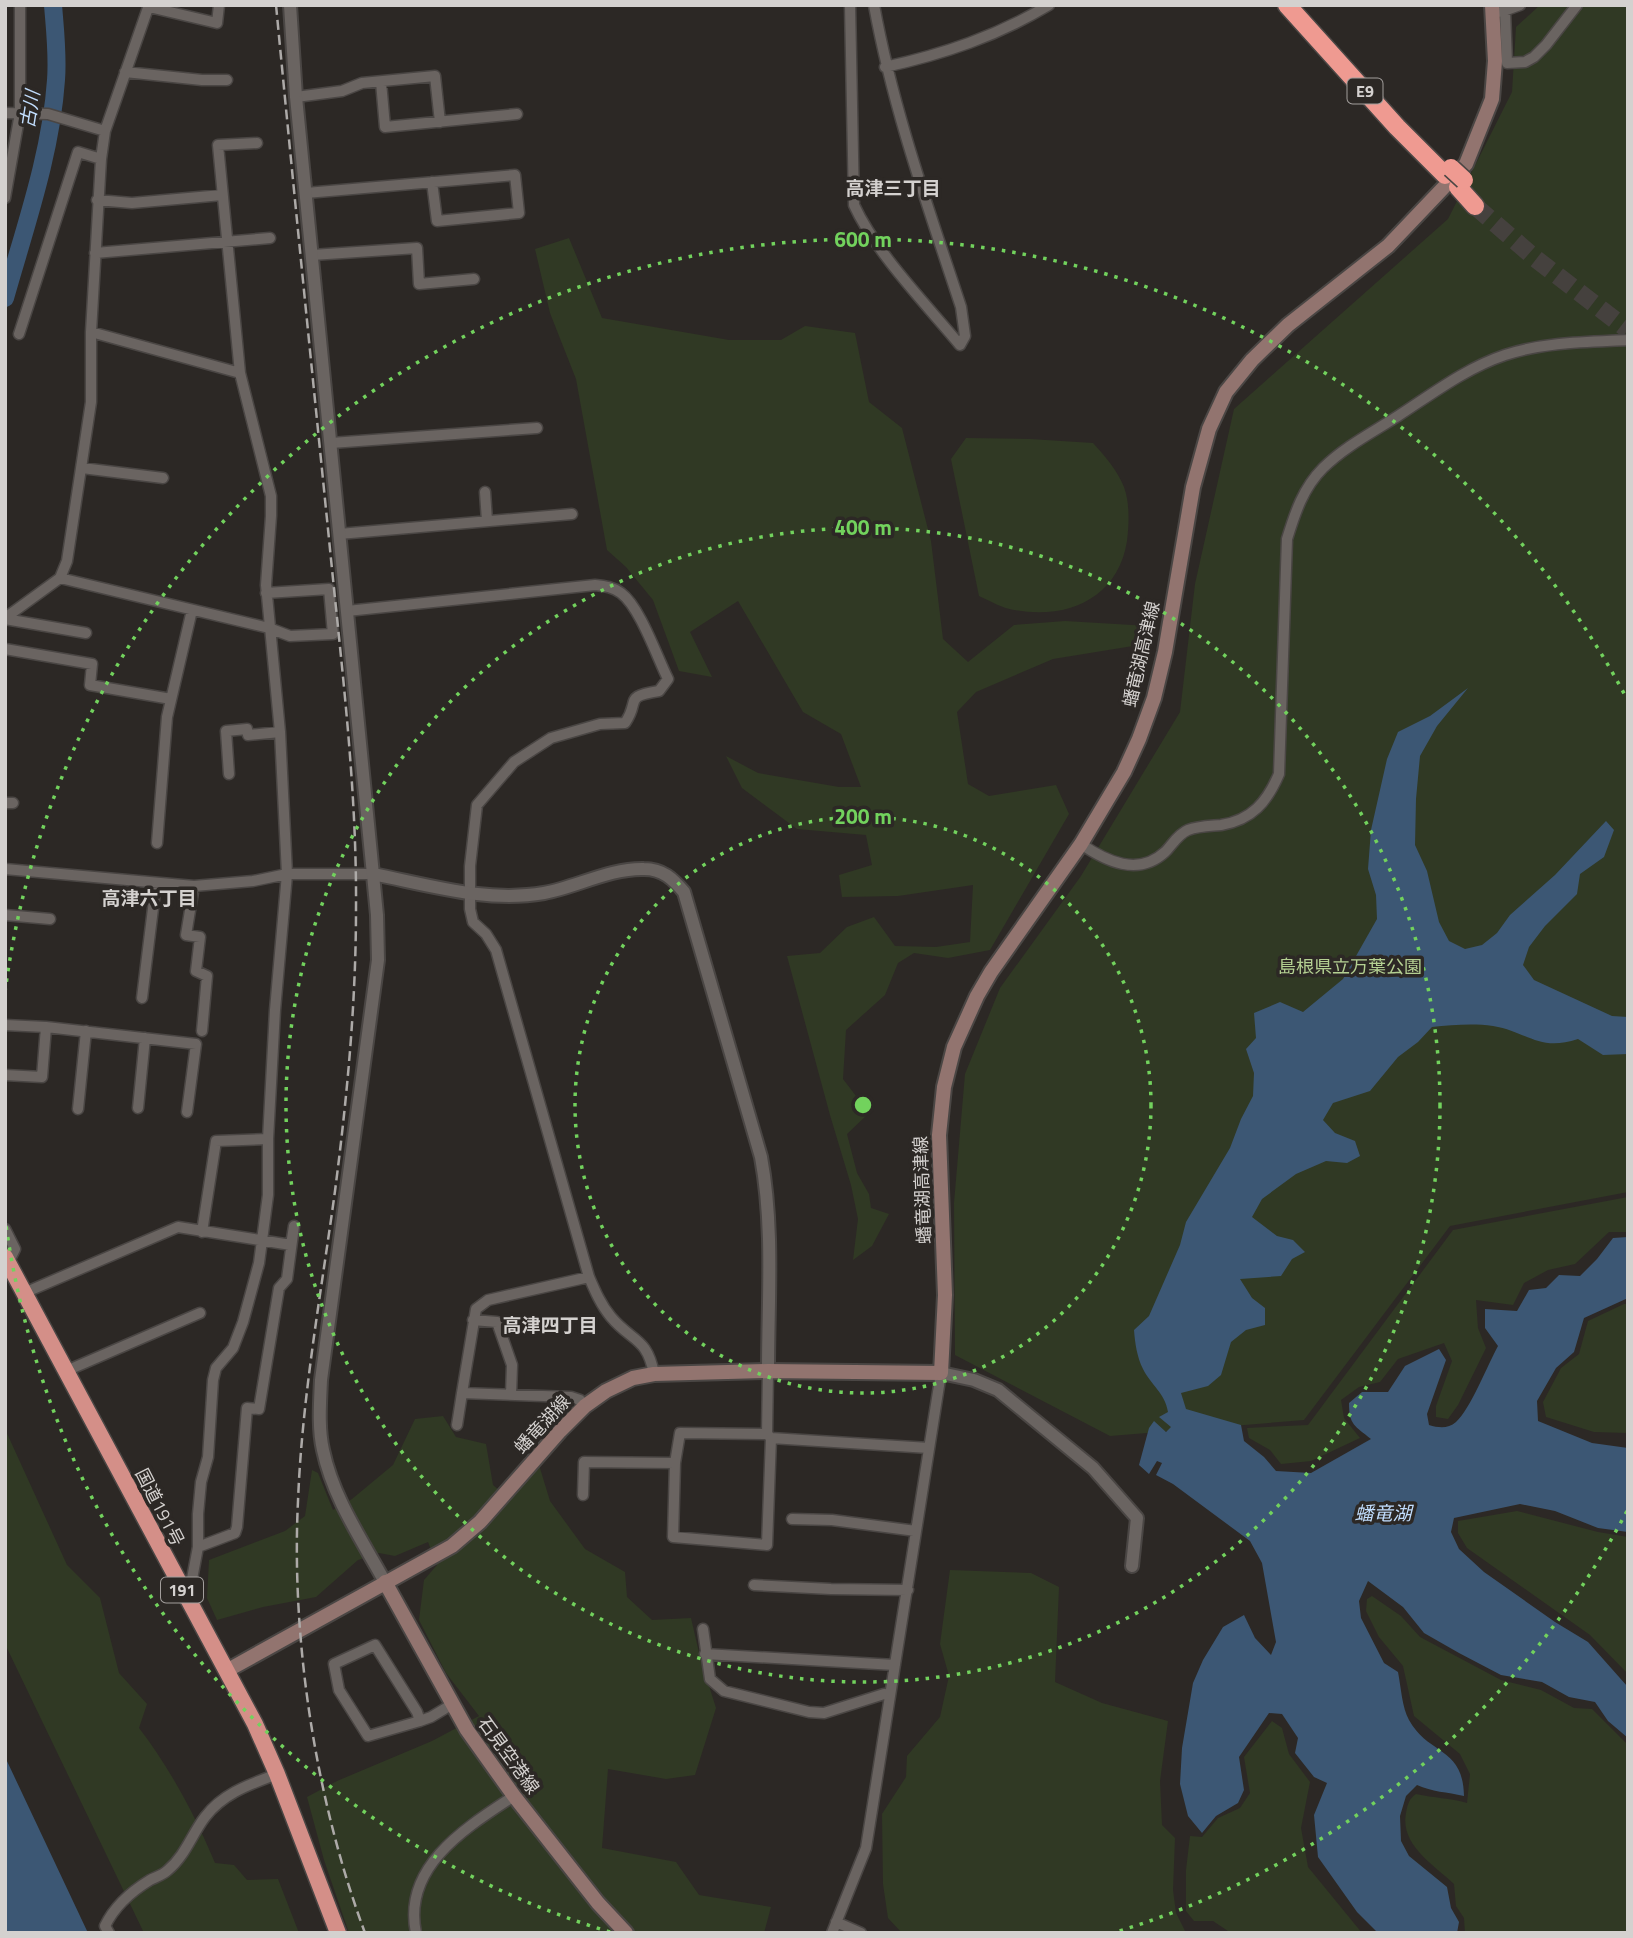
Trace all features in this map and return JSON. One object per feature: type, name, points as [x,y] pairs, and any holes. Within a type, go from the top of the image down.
[{"type":"highway","name":"E9","points":[[1287,5],[1397,127],[1454,178]]},
{"type":"highway","name":"E9","points":[[1297,5],[1477,201]]},
{"type":"highway","name":"国道191号","points":[[7,1260],[180,1588],[228,1670],[277,1774],[338,1933]]},
{"type":"main road","name":"蟠竜湖高津線","points":[[941,1373],[945,1295],[939,1135],[944,1087],[954,1047],[991,972],[1081,844],[1124,772],[1154,698],[1165,652],[1193,487],[1209,429],[1226,392],[1252,360],[1288,324],[1388,247],[1466,164],[1492,99],[1497,10]]},
{"type":"main road","name":"蟠竜湖線","points":[[228,1670],[452,1546],[480,1522],[559,1431],[585,1406],[606,1391],[633,1378],[654,1374],[768,1371],[941,1373]]},
{"type":"main road","name":"石見空港線","points":[[385,1582],[451,1705],[514,1796],[598,1903],[626,1933]]},
{"type":"street","points":[[5,198],[20,113],[20,5]]},
{"type":"street","points":[[5,619],[60,578],[67,561],[91,402],[94,253],[101,159],[105,131],[125,72],[149,6],[217,23],[219,5]]},
{"type":"street","points":[[290,5],[296,97],[377,915],[378,960],[321,1380],[319,1412],[322,1449],[331,1480],[345,1511],[385,1582]]},
{"type":"street","points":[[850,5],[849,207],[960,345],[965,336],[961,307],[886,66],[874,5]]},
{"type":"street","points":[[1520,5],[1497,10],[1507,63],[1525,62],[1546,45],[1577,5]]},
{"type":"street","points":[[886,66],[936,55],[987,37],[1042,7]]},
{"type":"street","points":[[125,72],[227,80]]},
{"type":"street","points":[[296,97],[342,91],[362,83],[435,76],[440,122]]},
{"type":"street","points":[[381,82],[385,127],[517,114]]},
{"type":"street","points":[[5,113],[58,116],[105,131]]},
{"type":"street","points":[[180,1588],[192,1580],[198,1547],[198,1514],[201,1482],[208,1457],[213,1380],[216,1368],[233,1348],[238,1335],[263,1241],[268,1195],[268,1139],[276,998],[288,874],[280,732],[266,593],[271,496],[240,373],[218,145],[257,143]]},
{"type":"street","points":[[19,334],[78,152],[101,159]]},
{"type":"street","points":[[306,193],[432,182],[515,175],[519,213],[436,221],[432,182]]},
{"type":"street","points":[[97,200],[132,203],[222,195]]},
{"type":"street","points":[[94,253],[270,238]]},
{"type":"street","points":[[312,255],[417,248],[419,284],[474,279]]},
{"type":"street","points":[[91,332],[240,373]]},
{"type":"street","points":[[1081,844],[1102,859],[1126,866],[1149,863],[1164,853],[1186,831],[1244,818],[1259,808],[1270,794],[1279,775],[1287,539],[1296,510],[1307,488],[1322,468],[1346,449],[1473,368],[1506,355],[1541,347],[1628,340]]},
{"type":"street","points":[[331,443],[537,428]]},
{"type":"street","points":[[82,468],[163,478]]},
{"type":"street","points":[[485,492],[487,522]]},
{"type":"street","points":[[339,534],[572,514]]},
{"type":"street","points":[[60,578],[269,628],[290,636],[333,634],[329,589],[266,593]]},
{"type":"street","points":[[347,611],[595,585],[610,587],[622,593],[633,606],[668,680],[659,691],[633,697],[625,723],[600,724],[551,738],[524,755],[503,773],[477,805],[470,866],[470,909],[473,922],[486,934],[496,950],[589,1277],[600,1303],[650,1354],[654,1374]]},
{"type":"street","points":[[157,843],[167,717],[192,610]]},
{"type":"street","points":[[5,619],[86,634]]},
{"type":"street","points":[[5,649],[92,664],[90,685],[171,699]]},
{"type":"street","points":[[229,774],[226,731],[247,729],[248,735],[280,732]]},
{"type":"street","points":[[5,869],[194,886],[253,881],[288,874],[373,874],[499,896],[544,893],[615,873],[643,869],[659,871],[673,879],[684,892],[761,1157],[766,1185],[769,1212],[769,1436],[767,1545],[673,1537],[675,1463],[680,1433],[769,1436],[929,1448]]},
{"type":"street","points":[[142,998],[156,884]]},
{"type":"street","points":[[194,886],[186,935],[200,937],[196,971],[207,976],[202,1031]]},
{"type":"street","points":[[5,915],[50,919]]},
{"type":"street","points":[[5,1025],[196,1044],[187,1112]]},
{"type":"street","points":[[5,1075],[42,1077],[46,1027]]},
{"type":"street","points":[[78,1109],[86,1031]]},
{"type":"street","points":[[138,1108],[145,1038]]},
{"type":"street","points":[[202,1232],[216,1141],[268,1139]]},
{"type":"street","points":[[24,1293],[178,1227],[291,1245],[294,1226],[287,1279],[279,1288],[260,1409],[247,1408],[237,1527],[235,1533],[198,1547]]},
{"type":"street","points":[[5,1229],[15,1249],[7,1260]]},
{"type":"street","points":[[457,1425],[476,1309],[488,1300],[589,1277]]},
{"type":"street","points":[[66,1371],[200,1313]]},
{"type":"street","points":[[473,1320],[497,1322],[512,1365],[511,1395]]},
{"type":"street","points":[[861,1933],[834,1928],[866,1848],[941,1373],[974,1380],[998,1390],[1093,1468],[1137,1518],[1132,1566]]},
{"type":"street","points":[[462,1393],[571,1397],[580,1400],[585,1406]]},
{"type":"street","points":[[583,1494],[584,1462],[675,1463]]},
{"type":"street","points":[[792,1519],[832,1520],[916,1531]]},
{"type":"street","points":[[754,1585],[908,1590]]},
{"type":"street","points":[[703,1629],[709,1679],[724,1691],[809,1712],[824,1713],[884,1694],[890,1695]]},
{"type":"street","points":[[420,1721],[375,1646],[334,1664],[339,1690],[368,1736],[420,1721],[431,1717],[451,1705]]},
{"type":"street","points":[[705,1654],[895,1665]]},
{"type":"street","points":[[109,1933],[105,1926],[110,1915],[132,1893],[168,1871],[216,1805],[236,1790],[277,1774]]},
{"type":"street","points":[[416,1933],[415,1904],[430,1863],[454,1840],[514,1796]]},
{"type":"green space","name":"島根県立万葉公園","points":[[1540,5],[1628,5],[1628,1192],[1450,1226],[1304,1420],[1110,1436],[955,1355],[954,1203],[965,1074],[1000,988],[1081,876],[1180,712],[1195,584],[1234,409],[1448,219],[1512,92],[1516,27]]},
{"type":"green space","points":[[569,238],[602,318],[729,340],[781,340],[805,326],[855,333],[869,402],[902,428],[931,541],[943,639],[968,662],[1014,625],[1065,621],[1149,626],[1139,645],[1053,659],[976,692],[957,712],[968,784],[989,796],[1056,785],[1069,814],[990,950],[948,958],[914,953],[898,963],[885,995],[846,1030],[843,1079],[869,1113],[847,1134],[857,1173],[869,1194],[871,1208],[889,1214],[872,1246],[853,1260],[858,1219],[851,1185],[787,956],[820,953],[847,927],[874,917],[895,946],[936,947],[970,942],[973,885],[898,896],[842,897],[839,875],[872,865],[866,835],[797,829],[742,788],[726,756],[758,773],[839,787],[861,787],[841,734],[803,712],[738,601],[690,632],[712,677],[679,671],[653,600],[626,567],[607,550],[576,379],[550,313],[535,249]]},
{"type":"green space","points":[[966,438],[1093,443],[1121,481],[1126,494],[1128,514],[1127,541],[1122,561],[1102,591],[1071,608],[1034,612],[1014,610],[979,596],[951,459]]},
{"type":"green space","points":[[1628,1197],[1628,1232],[1609,1232],[1575,1264],[1548,1270],[1524,1283],[1513,1305],[1476,1300],[1478,1328],[1486,1348],[1458,1405],[1448,1419],[1436,1417],[1436,1406],[1452,1361],[1444,1343],[1398,1359],[1380,1382],[1359,1387],[1341,1400],[1344,1418],[1360,1438],[1311,1461],[1281,1464],[1270,1450],[1249,1438],[1247,1428],[1308,1425],[1453,1230]]},
{"type":"green space","points":[[1628,1304],[1628,1433],[1594,1432],[1546,1417],[1543,1402],[1561,1368],[1579,1354],[1588,1321]]},
{"type":"green space","points":[[443,1416],[456,1437],[486,1444],[493,1485],[509,1499],[539,1465],[550,1501],[585,1549],[625,1572],[627,1597],[652,1620],[691,1618],[716,1708],[695,1775],[666,1779],[608,1769],[602,1848],[676,1862],[699,1895],[771,1907],[764,1933],[349,1933],[324,1860],[307,1797],[337,1781],[432,1741],[479,1716],[446,1673],[419,1620],[424,1580],[437,1565],[428,1542],[395,1556],[379,1553],[358,1560],[316,1597],[263,1607],[217,1620],[207,1598],[209,1560],[285,1531],[305,1516],[312,1470],[318,1473],[333,1510],[352,1499],[393,1465],[415,1419]]},
{"type":"green space","points":[[5,1429],[67,1565],[100,1598],[119,1673],[147,1704],[139,1728],[182,1793],[215,1863],[234,1865],[247,1880],[278,1879],[299,1933],[144,1933],[5,1644]]},
{"type":"green space","points":[[1517,1511],[1628,1537],[1628,1674],[1590,1635],[1467,1548],[1458,1533],[1458,1521]]},
{"type":"green space","points":[[950,1570],[1031,1573],[1059,1587],[1055,1682],[1102,1703],[1168,1721],[1160,1781],[1162,1825],[1175,1838],[1173,1890],[1176,1913],[1186,1933],[902,1933],[888,1918],[883,1884],[882,1814],[906,1777],[907,1756],[940,1717],[949,1676],[940,1644]]},
{"type":"green space","points":[[1372,1596],[1401,1616],[1420,1637],[1501,1680],[1541,1690],[1574,1708],[1592,1709],[1628,1745],[1628,1933],[1465,1933],[1464,1918],[1456,1906],[1454,1884],[1420,1853],[1408,1835],[1405,1824],[1408,1804],[1416,1794],[1467,1803],[1470,1774],[1460,1754],[1414,1716],[1403,1666],[1379,1637],[1366,1611],[1367,1599]]},
{"type":"green space","points":[[1272,1721],[1282,1728],[1289,1754],[1310,1782],[1301,1828],[1308,1867],[1362,1933],[1231,1933],[1213,1921],[1194,1921],[1186,1911],[1186,1870],[1190,1836],[1202,1837],[1218,1818],[1240,1808],[1250,1793],[1244,1757]]},
{"type":"water","name":"蟠竜湖","points":[[1468,688],[1437,726],[1420,756],[1415,845],[1427,871],[1439,922],[1449,941],[1465,949],[1482,945],[1497,933],[1510,915],[1555,875],[1606,821],[1614,830],[1604,857],[1580,874],[1577,894],[1545,926],[1529,947],[1523,965],[1534,980],[1612,1016],[1628,1017],[1628,1054],[1603,1055],[1578,1039],[1543,1042],[1493,1026],[1470,1024],[1432,1027],[1398,1057],[1370,1091],[1333,1103],[1323,1120],[1335,1133],[1355,1141],[1360,1156],[1347,1163],[1326,1161],[1296,1174],[1262,1199],[1252,1217],[1277,1236],[1293,1240],[1305,1252],[1292,1259],[1281,1276],[1240,1279],[1252,1298],[1265,1308],[1265,1325],[1246,1330],[1231,1342],[1221,1375],[1208,1386],[1181,1393],[1186,1409],[1241,1425],[1244,1441],[1276,1471],[1311,1473],[1371,1439],[1354,1424],[1349,1403],[1362,1392],[1388,1392],[1405,1366],[1439,1349],[1446,1360],[1427,1414],[1429,1425],[1450,1426],[1467,1408],[1498,1346],[1485,1328],[1485,1309],[1517,1311],[1529,1290],[1546,1288],[1559,1275],[1580,1276],[1613,1238],[1628,1237],[1628,1298],[1584,1318],[1574,1352],[1556,1368],[1537,1401],[1538,1421],[1592,1443],[1628,1448],[1628,1532],[1598,1528],[1555,1511],[1520,1504],[1454,1518],[1451,1532],[1459,1549],[1484,1572],[1588,1642],[1627,1686],[1628,1738],[1608,1721],[1595,1702],[1569,1697],[1542,1682],[1501,1675],[1424,1633],[1403,1607],[1368,1581],[1359,1601],[1361,1618],[1384,1663],[1398,1672],[1409,1720],[1417,1732],[1451,1759],[1458,1768],[1464,1796],[1417,1785],[1406,1796],[1400,1816],[1401,1841],[1409,1856],[1447,1887],[1451,1908],[1459,1922],[1457,1933],[1378,1933],[1357,1912],[1318,1857],[1314,1815],[1327,1783],[1314,1777],[1295,1753],[1298,1738],[1282,1714],[1269,1713],[1239,1757],[1244,1790],[1238,1803],[1216,1816],[1202,1833],[1188,1816],[1180,1784],[1182,1748],[1193,1683],[1203,1660],[1223,1627],[1244,1615],[1255,1638],[1271,1655],[1276,1642],[1262,1563],[1250,1541],[1173,1484],[1156,1475],[1162,1463],[1157,1461],[1149,1474],[1139,1465],[1149,1428],[1154,1421],[1166,1432],[1171,1427],[1159,1417],[1168,1412],[1166,1405],[1141,1364],[1134,1330],[1149,1316],[1180,1245],[1186,1222],[1230,1148],[1253,1096],[1254,1073],[1246,1049],[1256,1038],[1254,1013],[1280,1002],[1303,1012],[1343,979],[1377,919],[1376,895],[1368,869],[1371,830],[1387,759],[1398,732],[1430,716]]},
{"type":"water","points":[[6,1759],[88,1933],[5,1933]]},
{"type":"waterway","name":"古川","points":[[5,298],[49,135],[57,71],[53,5]]},
{"type":"tunnel","points":[[1475,206],[1536,259],[1628,330]]},
{"type":"railway","points":[[276,5],[343,678],[356,863],[353,1015],[347,1086],[300,1462],[297,1555],[299,1609],[303,1665],[320,1775],[333,1830],[365,1933]]},
{"type":"district","name":"高津三丁目","points":[[893,187]]},
{"type":"district","name":"高津六丁目","points":[[149,897]]},
{"type":"district","name":"高津四丁目","points":[[550,1324]]}]
